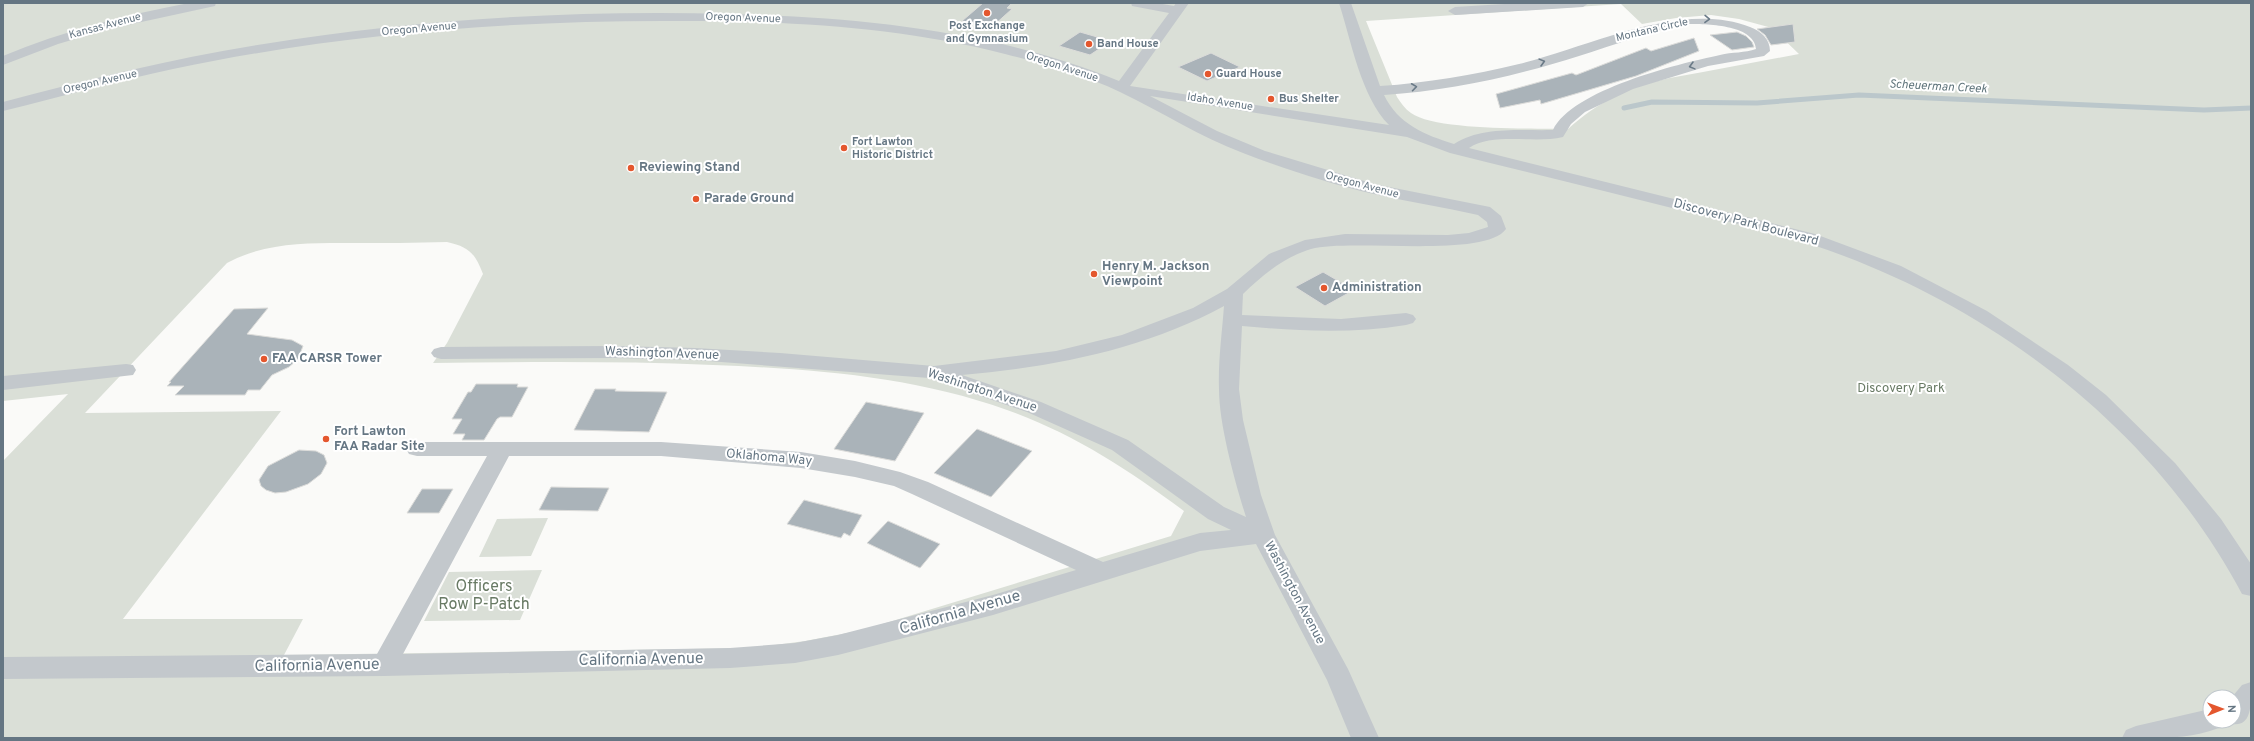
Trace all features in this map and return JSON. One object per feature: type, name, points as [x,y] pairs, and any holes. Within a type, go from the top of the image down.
[{"type":"street","name":"Kansas Avenue","points":[[3,61],[43,44],[83,31],[141,16],[210,3]]},
{"type":"street","points":[[1137,3],[1180,7]]},
{"type":"street","name":"Discovery Park Boulevard","points":[[1345,3],[1379,102],[1385,111],[1402,127],[1412,132],[1456,150],[1786,231],[1851,253],[1905,276],[1957,302],[2014,336],[2057,366],[2119,418],[2179,482],[2221,534],[2251,587]]},
{"type":"street","points":[[1455,11],[1583,3]]},
{"type":"street","points":[[1122,88],[1180,7]]},
{"type":"street","name":"Oregon Avenue","points":[[3,107],[114,78],[236,54],[378,32],[444,26],[601,17],[740,18],[880,28],[1006,50],[1067,68],[1122,88],[1195,128],[1245,149],[1334,179],[1371,189],[1484,211],[1494,220],[1497,229],[1492,234],[1467,239],[1344,240],[1314,243],[1274,258],[1234,293]]},
{"type":"street","name":"Montana Circle","points":[[1375,90],[1438,84],[1500,72],[1549,60],[1641,30],[1690,20],[1715,20],[1732,23],[1746,28],[1761,41],[1763,51],[1721,59],[1667,73],[1588,102],[1562,124],[1558,129],[1558,134],[1497,136],[1471,140],[1456,150]]},
{"type":"street","name":"Idaho Avenue","points":[[1122,88],[1412,132]]},
{"type":"street","points":[[1234,293],[1229,389],[1233,420],[1250,495],[1263,535]]},
{"type":"street","points":[[931,372],[1018,364],[1094,350],[1164,329],[1202,313],[1234,293]]},
{"type":"street","points":[[1233,320],[1343,326],[1378,325],[1406,319]]},
{"type":"street","name":"Washington Avenue","points":[[441,353],[615,352],[695,354],[780,359],[931,372],[1034,407],[1120,446],[1190,493],[1216,513],[1263,535],[1288,585],[1339,677],[1365,738]]},
{"type":"street","points":[[3,383],[126,370]]},
{"type":"street","name":"Oklahoma Way","points":[[417,449],[661,449],[801,460],[855,469],[900,480],[920,488],[964,507],[1099,571]]},
{"type":"street","points":[[384,664],[502,449]]},
{"type":"street","name":"California Avenue","points":[[3,668],[384,664],[730,658],[795,653],[838,645],[985,607],[1099,571],[1200,542],[1263,535]]},
{"type":"street","points":[[2242,704],[2251,693]]},
{"type":"street","points":[[2136,738],[2202,722]]},
{"type":"green space","name":"Discovery Park","points":[[3,3],[2251,3],[2251,738],[3,738],[3,461],[68,394],[3,401]],"holes":[[[1621,4],[1642,24],[1676,18],[1711,15],[1739,19],[1772,28],[1799,54],[1670,78],[1636,87],[1602,103],[1568,129],[1463,126],[1424,119],[1411,113],[1405,108],[1397,97],[1366,21]],[[447,242],[461,246],[470,252],[477,261],[483,274],[447,343],[433,363],[608,362],[713,365],[825,372],[862,376],[935,389],[971,398],[1007,410],[1031,419],[1077,441],[1121,467],[1184,511],[1171,536],[863,630],[805,641],[753,648],[284,655],[303,619],[123,619],[281,411],[85,413],[227,263],[257,251],[288,245],[320,243]]]},
{"type":"green space","points":[[548,518],[531,556],[479,557],[497,519]]},
{"type":"green space","name":"Officers Row P-Patch","points":[[542,570],[520,620],[424,621],[449,572]]},
{"type":"building","name":"Post Exchange and Gymnasium","points":[[983,3],[1012,3],[1007,8],[1012,9],[993,26],[962,21]]},
{"type":"building","points":[[1793,24],[1795,42],[1771,45],[1765,35],[1757,29]]},
{"type":"building","name":"Band House","points":[[1080,32],[1111,41],[1090,55],[1059,46]]},
{"type":"building","points":[[1737,32],[1746,36],[1752,42],[1754,47],[1732,50],[1710,35]]},
{"type":"building","points":[[1694,38],[1699,51],[1636,76],[1541,104],[1540,100],[1500,108],[1496,94],[1572,73],[1576,75],[1646,48],[1651,51]]},
{"type":"building","name":"Guard House","points":[[1211,53],[1240,67],[1207,81],[1178,67]]},
{"type":"building","name":"Administration","points":[[1323,272],[1354,290],[1325,306],[1295,287]]},
{"type":"building","points":[[268,308],[247,334],[292,340],[303,346],[298,359],[289,367],[272,375],[260,390],[248,390],[245,395],[175,395],[184,386],[167,386],[234,309]]},
{"type":"building","points":[[476,384],[518,384],[517,387],[528,387],[512,417],[500,417],[497,419],[484,440],[462,440],[465,434],[453,434],[462,419],[452,419],[468,392],[471,392]]},
{"type":"building","points":[[595,389],[667,392],[649,432],[574,430]]},
{"type":"building","points":[[866,402],[924,413],[895,461],[834,449]]},
{"type":"building","points":[[977,429],[1032,451],[991,497],[934,473]]},
{"type":"building","points":[[299,450],[316,451],[324,455],[327,463],[321,474],[308,484],[286,492],[275,493],[266,490],[261,486],[259,480],[268,466]]},
{"type":"building","points":[[551,487],[609,488],[598,511],[539,510]]},
{"type":"building","points":[[422,489],[453,489],[439,513],[407,513]]},
{"type":"building","points":[[804,500],[862,515],[850,536],[844,533],[841,538],[787,524]]},
{"type":"building","points":[[888,521],[940,544],[920,568],[867,543]]},
{"type":"waterway","name":"Scheuerman Creek","points":[[1624,108],[1652,102],[1757,103],[1859,95],[2204,110],[2251,108]]},
{"type":"place","name":"Post Exchange and Gymnasium","points":[[987,13]]},
{"type":"place","name":"Band House","points":[[1089,44]]},
{"type":"place","name":"Guard House","points":[[1208,74]]},
{"type":"place","name":"Bus Shelter","points":[[1271,99]]},
{"type":"place","name":"Fort Lawton Historic District","points":[[844,148]]},
{"type":"place","name":"Reviewing Stand","points":[[631,168]]},
{"type":"place","name":"Parade Ground","points":[[696,199]]},
{"type":"place","name":"Henry M. Jackson Viewpoint","points":[[1094,274]]},
{"type":"place","name":"Administration","points":[[1324,288]]},
{"type":"place","name":"FAA CARSR Tower","points":[[264,359]]},
{"type":"place","name":"Fort Lawton FAA Radar Site","points":[[326,439]]}]
